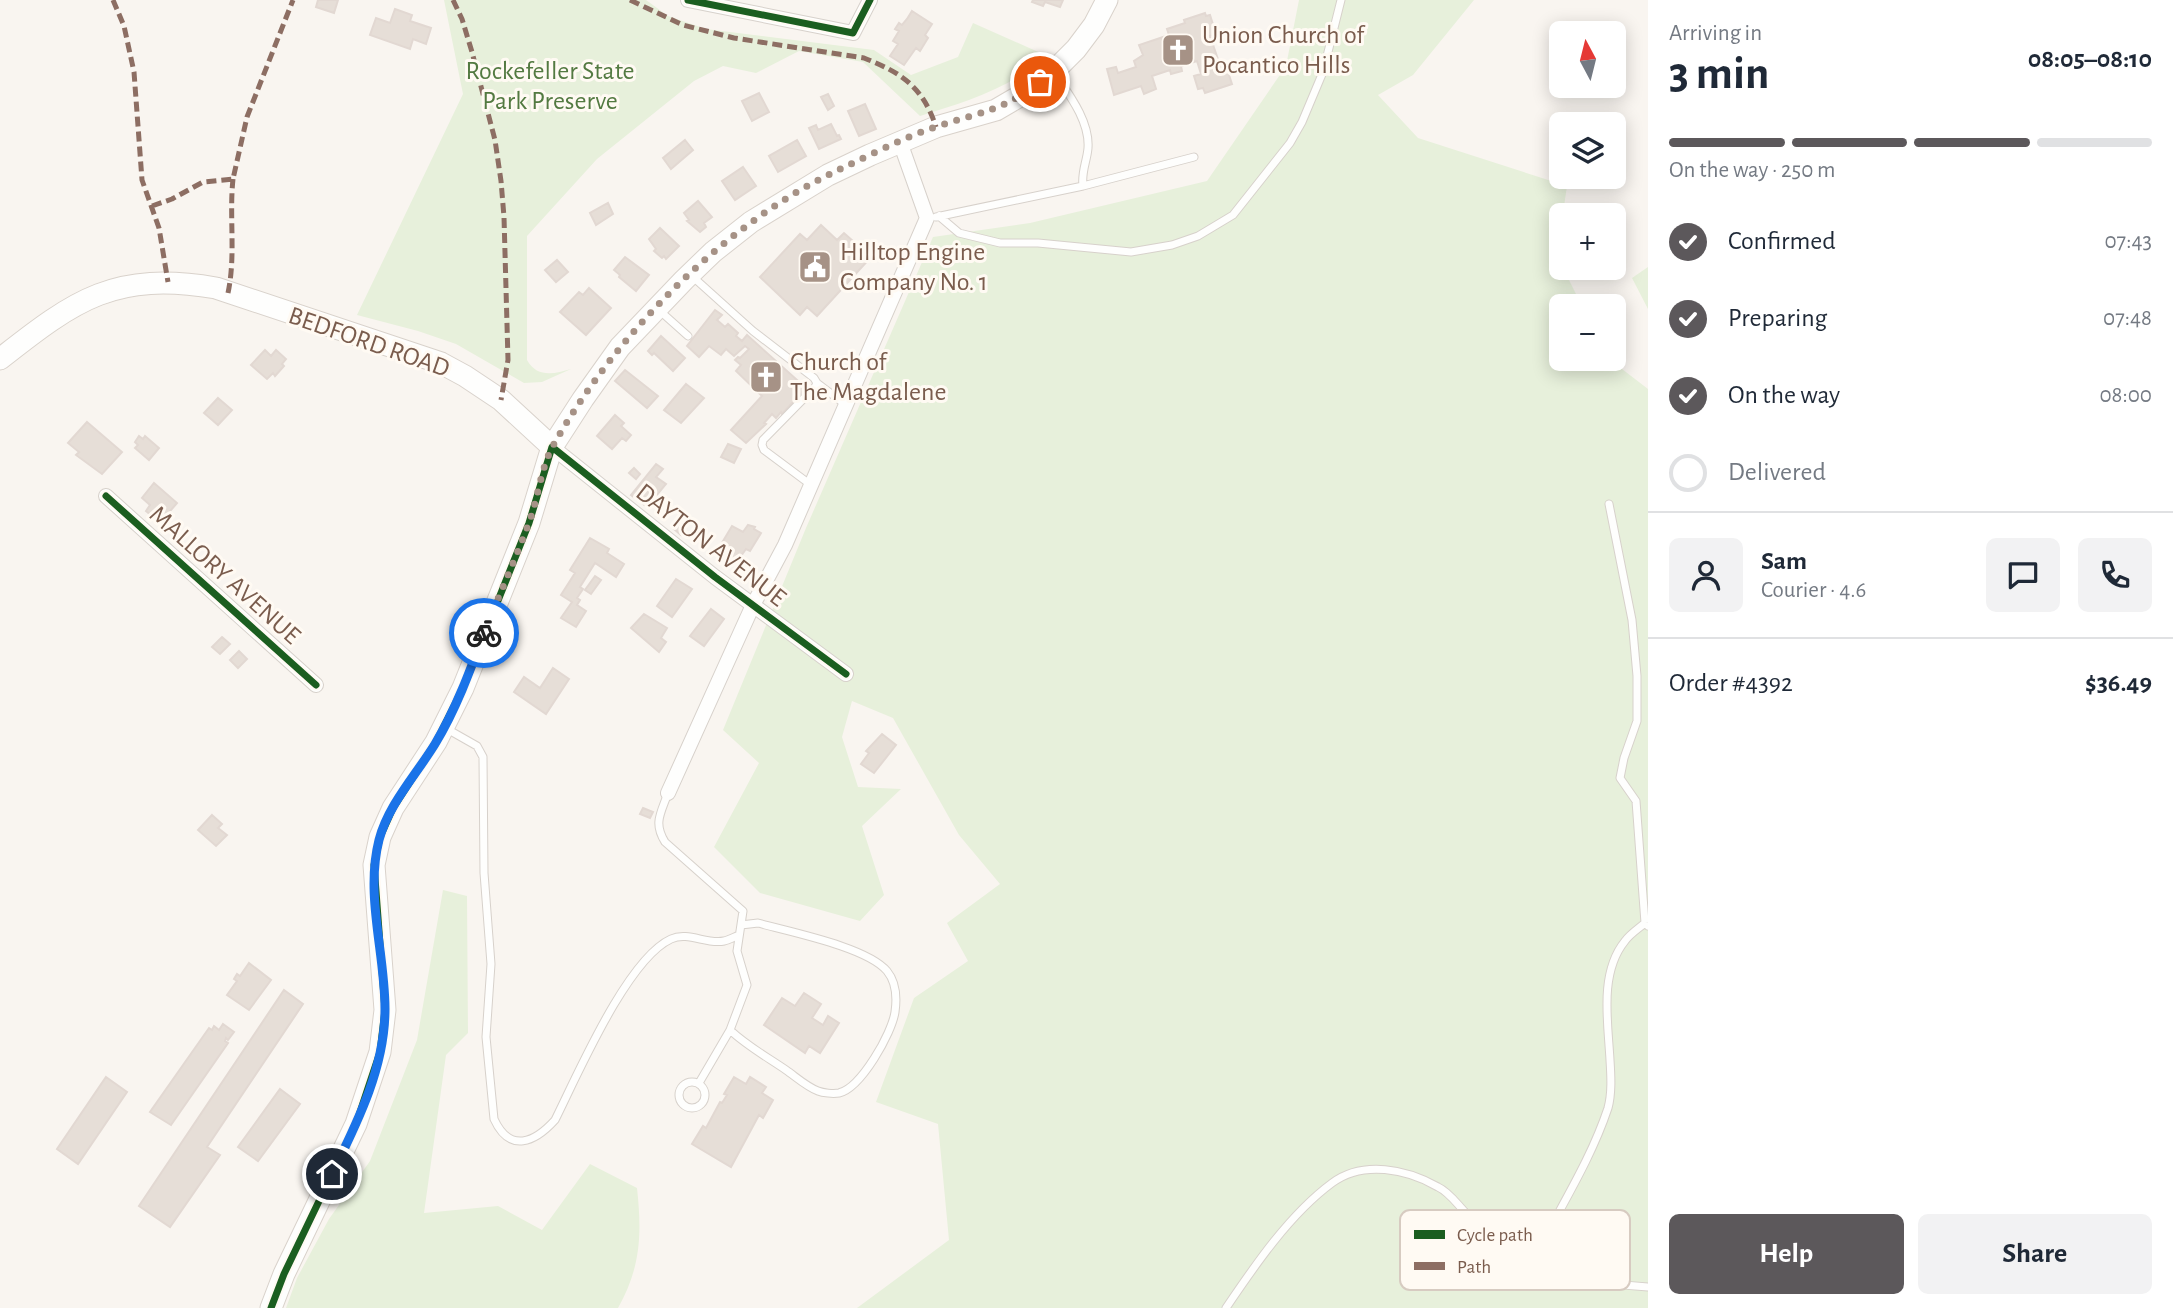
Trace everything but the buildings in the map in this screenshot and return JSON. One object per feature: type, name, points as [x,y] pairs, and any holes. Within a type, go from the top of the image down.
[{"type":"main road","points":[[271,1308],[284,1274],[356,1124],[380,1052],[385,1010],[374,865],[378,846],[393,808],[444,727],[463,688],[529,523],[552,447],[620,347],[690,275],[732,237],[828,175],[936,127],[996,110],[1026,93],[1076,49],[1094,25],[1107,0]]},
{"type":"main road","name":"BEDFORD ROAD","points":[[0,359],[54,316],[82,301],[113,290],[143,282],[183,283],[216,288],[441,363],[501,400],[552,447]]},
{"type":"street","points":[[688,0],[853,33],[870,0]]},
{"type":"street","points":[[668,793],[753,606],[785,545],[933,217],[900,142]]},
{"type":"street","name":"DAYTON AVENUE","points":[[552,447],[753,606],[846,674]]},
{"type":"street","name":"MALLORY AVENUE","points":[[106,496],[316,685]]},
{"type":"lane","points":[[933,217],[959,233],[1000,243],[1038,243],[1131,252],[1172,245],[1198,236],[1233,215],[1290,143],[1302,122],[1322,72],[1341,0]]},
{"type":"lane","points":[[1054,71],[1086,130],[1088,147],[1082,177],[1083,186]]},
{"type":"lane","points":[[933,217],[1083,186],[1194,158]]},
{"type":"lane","points":[[690,275],[753,331],[846,405]]},
{"type":"lane","points":[[657,309],[688,336]]},
{"type":"lane","points":[[811,485],[764,450],[762,445],[763,440],[817,383]]},
{"type":"lane","points":[[1560,1210],[1576,1182],[1608,1106],[1611,1082],[1607,1006],[1609,980],[1616,954],[1626,939],[1646,925],[1636,801],[1620,778],[1637,722],[1637,676],[1632,620],[1609,504]]},
{"type":"lane","points":[[444,727],[477,746],[483,757],[484,873],[491,964],[485,1037],[494,1119],[499,1129],[509,1138],[522,1142],[532,1140],[542,1135],[555,1120],[610,1010],[639,968],[660,946],[673,938],[686,936],[723,942],[739,935]]},
{"type":"lane","points":[[668,793],[658,822],[658,832],[665,842],[743,911],[737,951],[747,985],[730,1030],[699,1083]]},
{"type":"lane","points":[[730,1030],[748,1046],[818,1091],[839,1093],[855,1083],[868,1068],[890,1030],[895,1014],[895,988],[892,978],[874,960],[857,951],[758,923],[741,925]]},
{"type":"lane","points":[[1226,1308],[1303,1208],[1334,1182],[1349,1174],[1391,1169],[1416,1176],[1441,1188],[1463,1210]]},
{"type":"lane","points":[[1630,1286],[1648,1287]]},
{"type":"green space","name":"Rockefeller State Park Preserve","points":[[444,0],[646,0],[668,16],[706,29],[874,50],[911,75],[958,57],[973,23],[1045,55],[1018,77],[987,93],[920,116],[863,62],[799,51],[756,73],[723,66],[694,81],[597,159],[527,236],[527,360],[541,372],[571,369],[542,382],[524,383],[456,344],[357,315],[463,94]]},
{"type":"green space","points":[[1299,0],[1474,0],[1413,75],[1378,95],[1418,138],[1549,180],[1549,189],[1567,189],[1565,203],[1549,203],[1549,280],[1569,280],[1576,294],[1549,294],[1549,371],[1625,371],[1648,389],[1648,1308],[857,1308],[949,1240],[938,1124],[876,1102],[914,998],[968,961],[947,923],[1000,884],[959,835],[893,718],[852,701],[842,737],[858,787],[901,789],[862,826],[884,895],[860,921],[760,893],[714,847],[759,763],[723,730],[806,528],[933,237],[1030,223],[1207,181],[1286,66]]},
{"type":"green space","points":[[1648,267],[1648,309],[1632,278]]},
{"type":"green space","points":[[443,890],[467,896],[468,1033],[446,1055],[424,1213],[498,1206],[542,1230],[590,1164],[637,1188],[638,1250],[626,1293],[618,1308],[286,1308],[297,1278],[329,1219],[370,1161],[417,1040]]},
{"type":"marked path","points":[[113,0],[124,26],[134,72],[142,180],[159,228],[168,282]]},
{"type":"marked path","points":[[152,206],[172,199],[203,182],[233,179],[247,117],[293,0]]},
{"type":"marked path","points":[[453,0],[472,52],[495,140],[501,181],[508,360],[501,400]]},
{"type":"marked path","points":[[630,0],[683,25],[734,38],[864,58],[889,69],[909,83],[925,101],[936,127]]},
{"type":"marked path","points":[[228,293],[232,264],[233,179]]},
{"type":"cycle path","points":[[688,0],[853,33],[870,0]]},
{"type":"cycle path","points":[[271,1308],[284,1274],[356,1124],[380,1052],[385,1010],[374,865],[380,837],[393,808],[436,742],[463,688],[529,523],[552,447],[715,577],[846,674]]},
{"type":"cycle path","points":[[106,496],[316,685]]},
{"type":"way so far","points":[[484,633],[529,523],[552,447],[620,347],[684,280],[713,252],[751,222],[828,175],[936,127],[996,110],[1040,82]]},
{"type":"place","name":"Union Church of Pocantico Hills","points":[[1178,50]]},
{"type":"place","name":"Hilltop Engine Company No. 1","points":[[815,267]]},
{"type":"place","name":"Church of The Magdalene","points":[[766,377]]},
{"type":"route","points":[[332,1174],[356,1124],[380,1052],[385,1010],[374,865],[380,837],[393,808],[436,743],[463,688],[484,633]]}]
